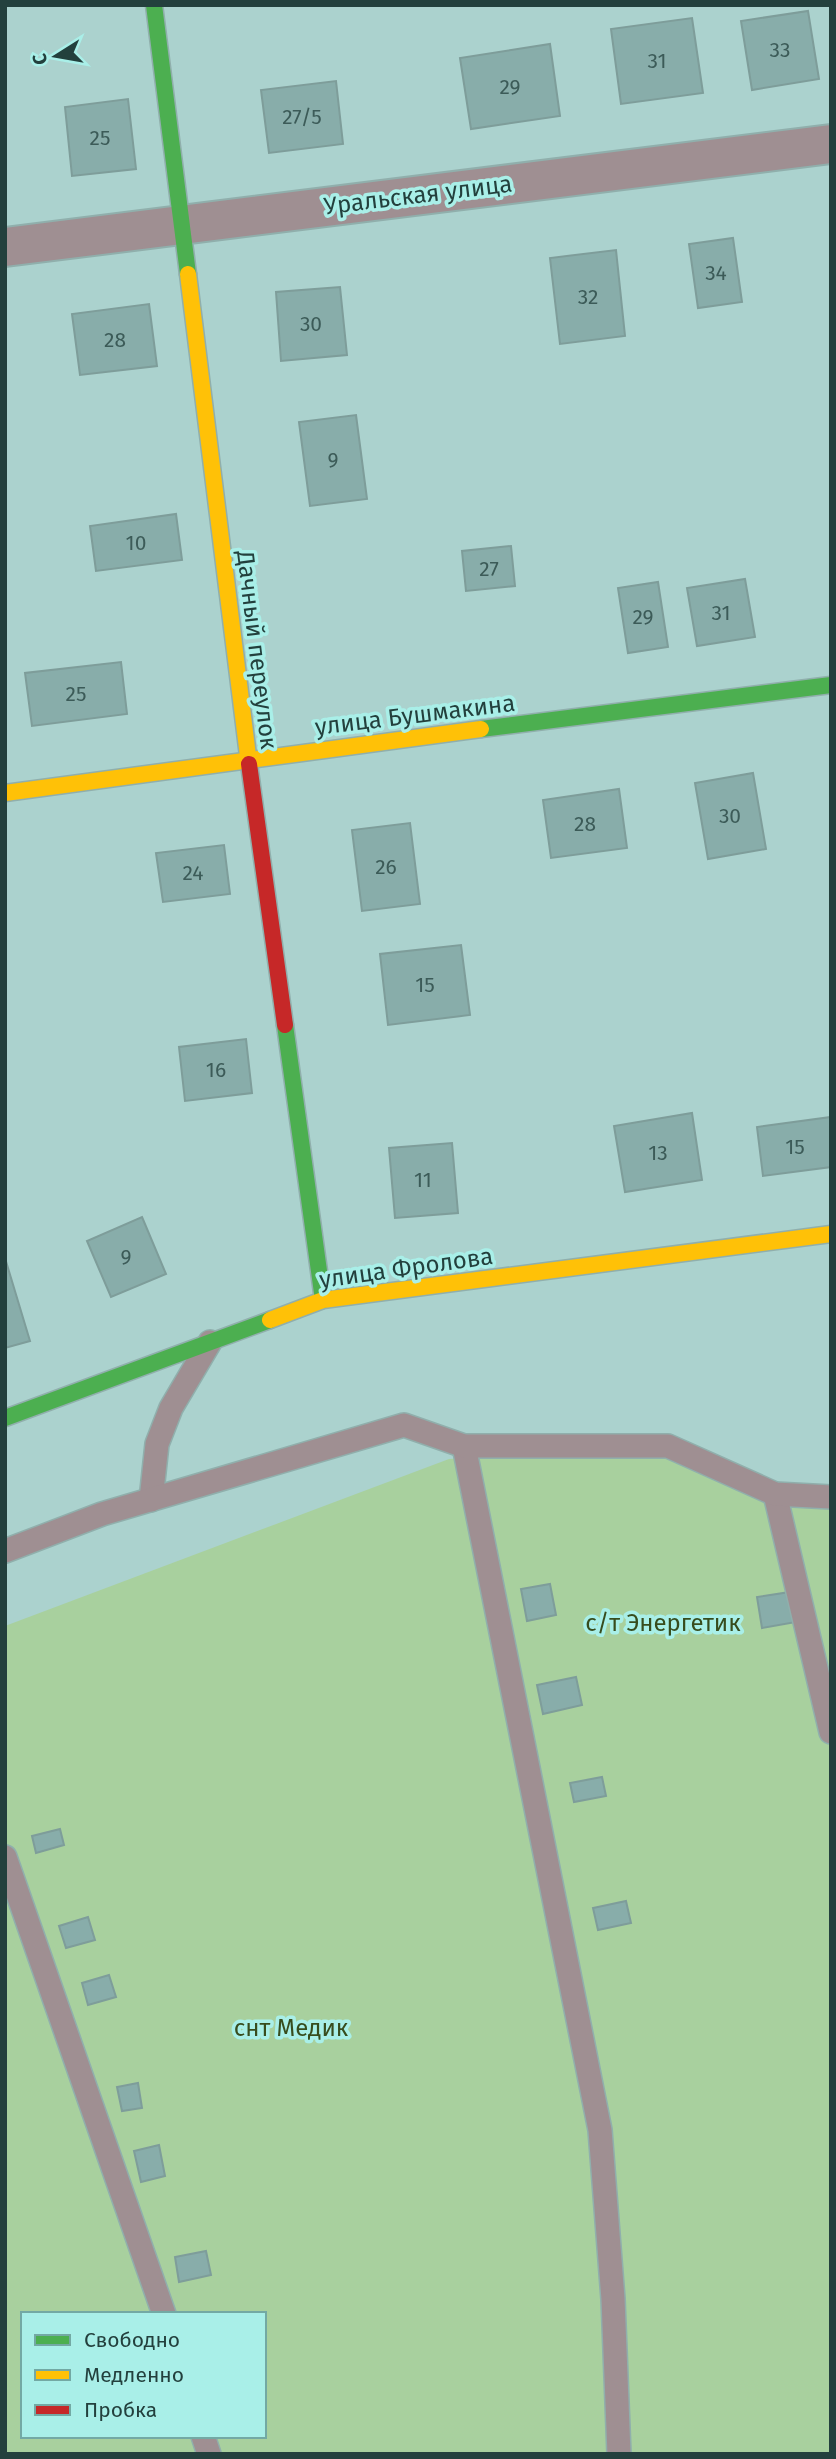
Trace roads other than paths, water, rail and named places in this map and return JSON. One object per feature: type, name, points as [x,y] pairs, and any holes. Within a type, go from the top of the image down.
[{"type":"street","name":"Дачный переулок","points":[[154,5],[248,759],[323,1300]]},
{"type":"street","name":"Уральская улица","points":[[5,247],[831,144]]},
{"type":"street","name":"улица Бушмакина","points":[[5,793],[248,759],[831,685]]},
{"type":"street","name":"улица Фролова","points":[[5,1418],[323,1300],[831,1234]]},
{"type":"lane","points":[[151,1500],[157,1444],[171,1409],[210,1342]]},
{"type":"lane","points":[[5,1551],[102,1514],[404,1425],[464,1446],[668,1446],[775,1494],[831,1497]]},
{"type":"lane","points":[[464,1446],[600,2130],[613,2299],[619,2454]]},
{"type":"lane","points":[[775,1494],[831,1731]]},
{"type":"lane","points":[[5,1857],[163,2312]]},
{"type":"park label","name":"с/т Энергетик","points":[[663,1623]]},
{"type":"park label","name":"снт Медик","points":[[291,2028]]}]
